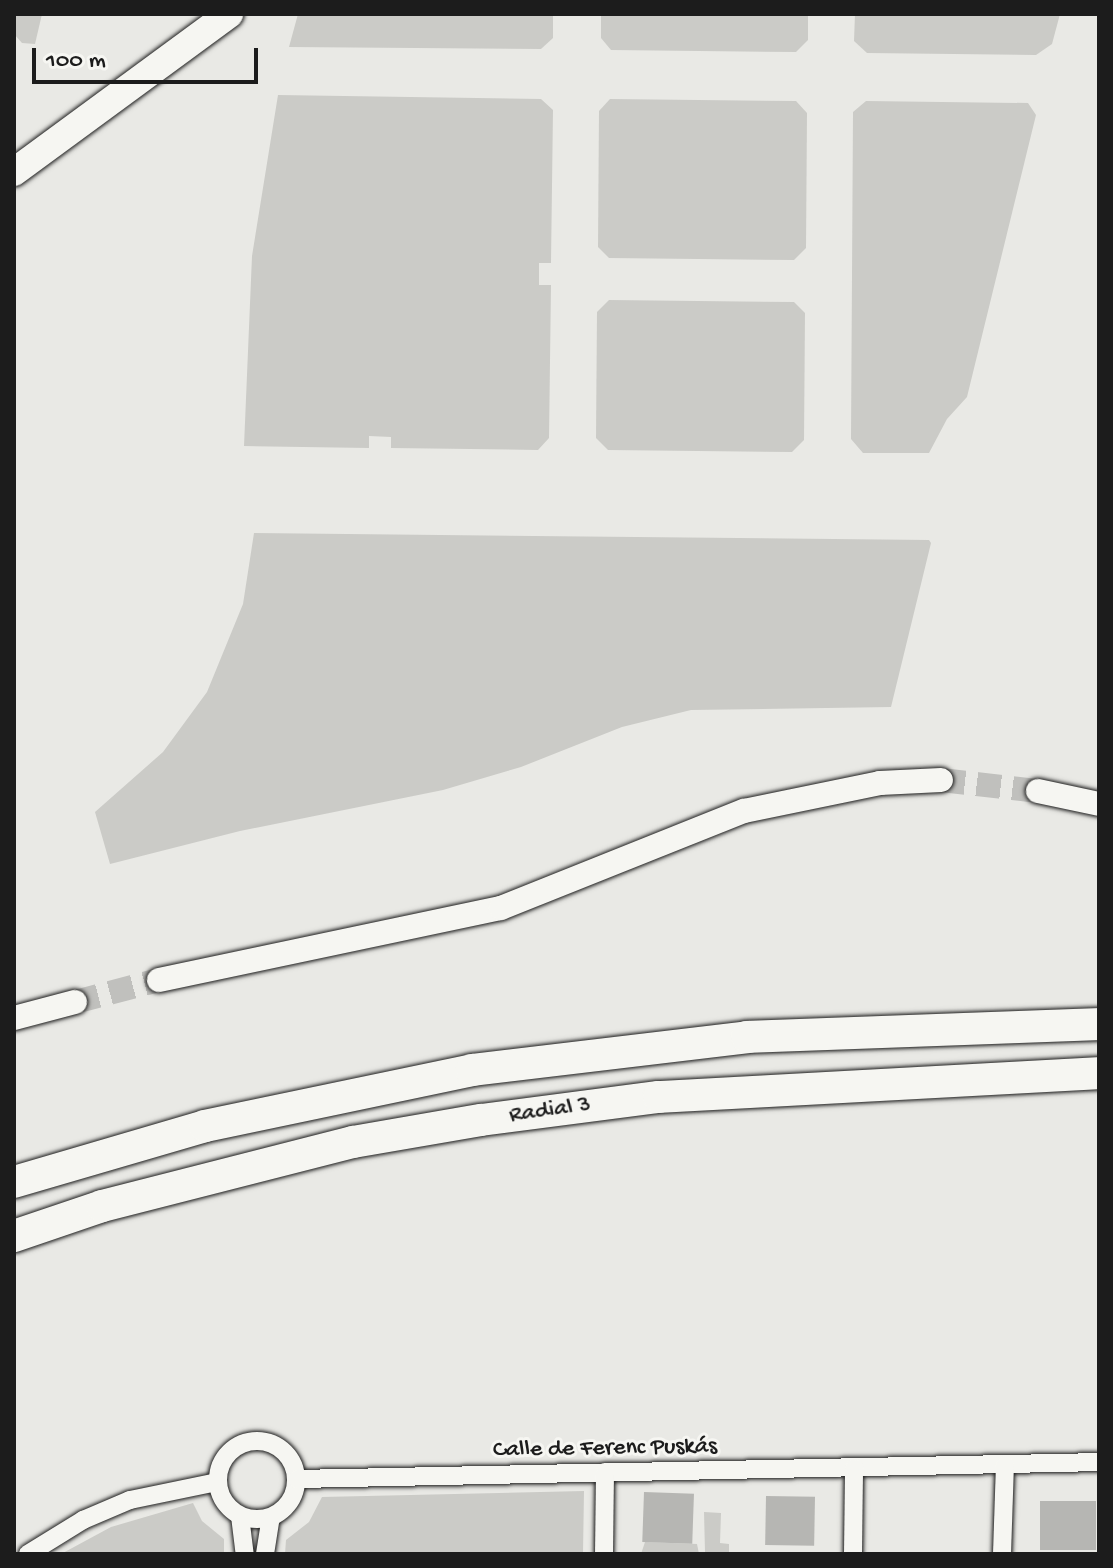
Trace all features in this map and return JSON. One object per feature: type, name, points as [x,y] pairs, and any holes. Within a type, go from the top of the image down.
[{"type":"highway","points":[[14,1182],[205,1126],[472,1070],[747,1037],[1099,1024]]},
{"type":"highway","name":"Radial 3","points":[[14,1236],[102,1206],[299,1156],[481,1120],[675,1095],[1099,1073]]},
{"type":"main road","points":[[14,172],[229,14]]},
{"type":"street","points":[[159,980],[501,908],[744,811],[880,783],[941,780]]},
{"type":"street","points":[[1038,791],[1099,804]]},
{"type":"street","points":[[14,1018],[75,1002]]},
{"type":"street","points":[[256,1440],[280,1447],[297,1479],[290,1502],[271,1517],[240,1516],[224,1502],[217,1482],[224,1457],[256,1440]]},
{"type":"street","name":"Calle de Ferenc Puskás","points":[[297,1479],[1099,1462]]},
{"type":"street","points":[[1002,1554],[1005,1465]]},
{"type":"street","points":[[853,1554],[854,1468]]},
{"type":"street","points":[[604,1554],[605,1472]]},
{"type":"street","points":[[28,1554],[83,1520],[130,1500],[217,1482]]},
{"type":"street","points":[[240,1516],[245,1554]]},
{"type":"street","points":[[265,1554],[271,1517]]},
{"type":"shaded area","points":[[14,14],[42,14],[35,44],[22,43],[14,34]]},
{"type":"shaded area","points":[[298,14],[553,14],[553,38],[541,49],[289,47]]},
{"type":"shaded area","points":[[601,14],[808,14],[808,40],[796,52],[611,50],[601,38]]},
{"type":"shaded area","points":[[855,14],[1060,14],[1052,44],[1036,55],[867,53],[854,41]]},
{"type":"shaded area","points":[[278,95],[541,99],[553,110],[551,263],[539,263],[539,285],[551,285],[549,438],[538,450],[391,448],[391,437],[369,436],[369,448],[244,446],[252,256]]},
{"type":"shaded area","points":[[610,99],[796,101],[807,113],[806,248],[794,260],[609,258],[598,247],[599,111]]},
{"type":"shaded area","points":[[866,101],[1028,103],[1036,115],[967,397],[947,419],[929,453],[863,453],[851,439],[853,112]]},
{"type":"shaded area","points":[[609,300],[794,302],[805,313],[804,440],[792,452],[608,450],[596,438],[597,312]]},
{"type":"shaded area","points":[[254,533],[929,540],[931,543],[891,707],[691,710],[622,727],[521,767],[443,790],[240,831],[110,864],[95,812],[163,752],[207,692],[243,604]]},
{"type":"shaded area","points":[[584,1491],[583,1554],[285,1554],[286,1540],[309,1522],[322,1497]]},
{"type":"shaded area","points":[[193,1503],[202,1521],[224,1539],[224,1554],[61,1554],[111,1527]]},
{"type":"shaded area","points":[[704,1512],[721,1513],[720,1543],[729,1544],[729,1554],[705,1552]]},
{"type":"shaded area","points":[[645,1542],[697,1544],[699,1554],[641,1554]]},
{"type":"building","points":[[644,1492],[694,1494],[692,1544],[642,1542]]},
{"type":"building","points":[[766,1496],[815,1497],[814,1546],[765,1545]]},
{"type":"building","points":[[1040,1501],[1096,1501],[1096,1550],[1040,1550]]},
{"type":"tunnel","points":[[941,780],[1038,791]]},
{"type":"tunnel","points":[[75,1002],[159,980]]}]
